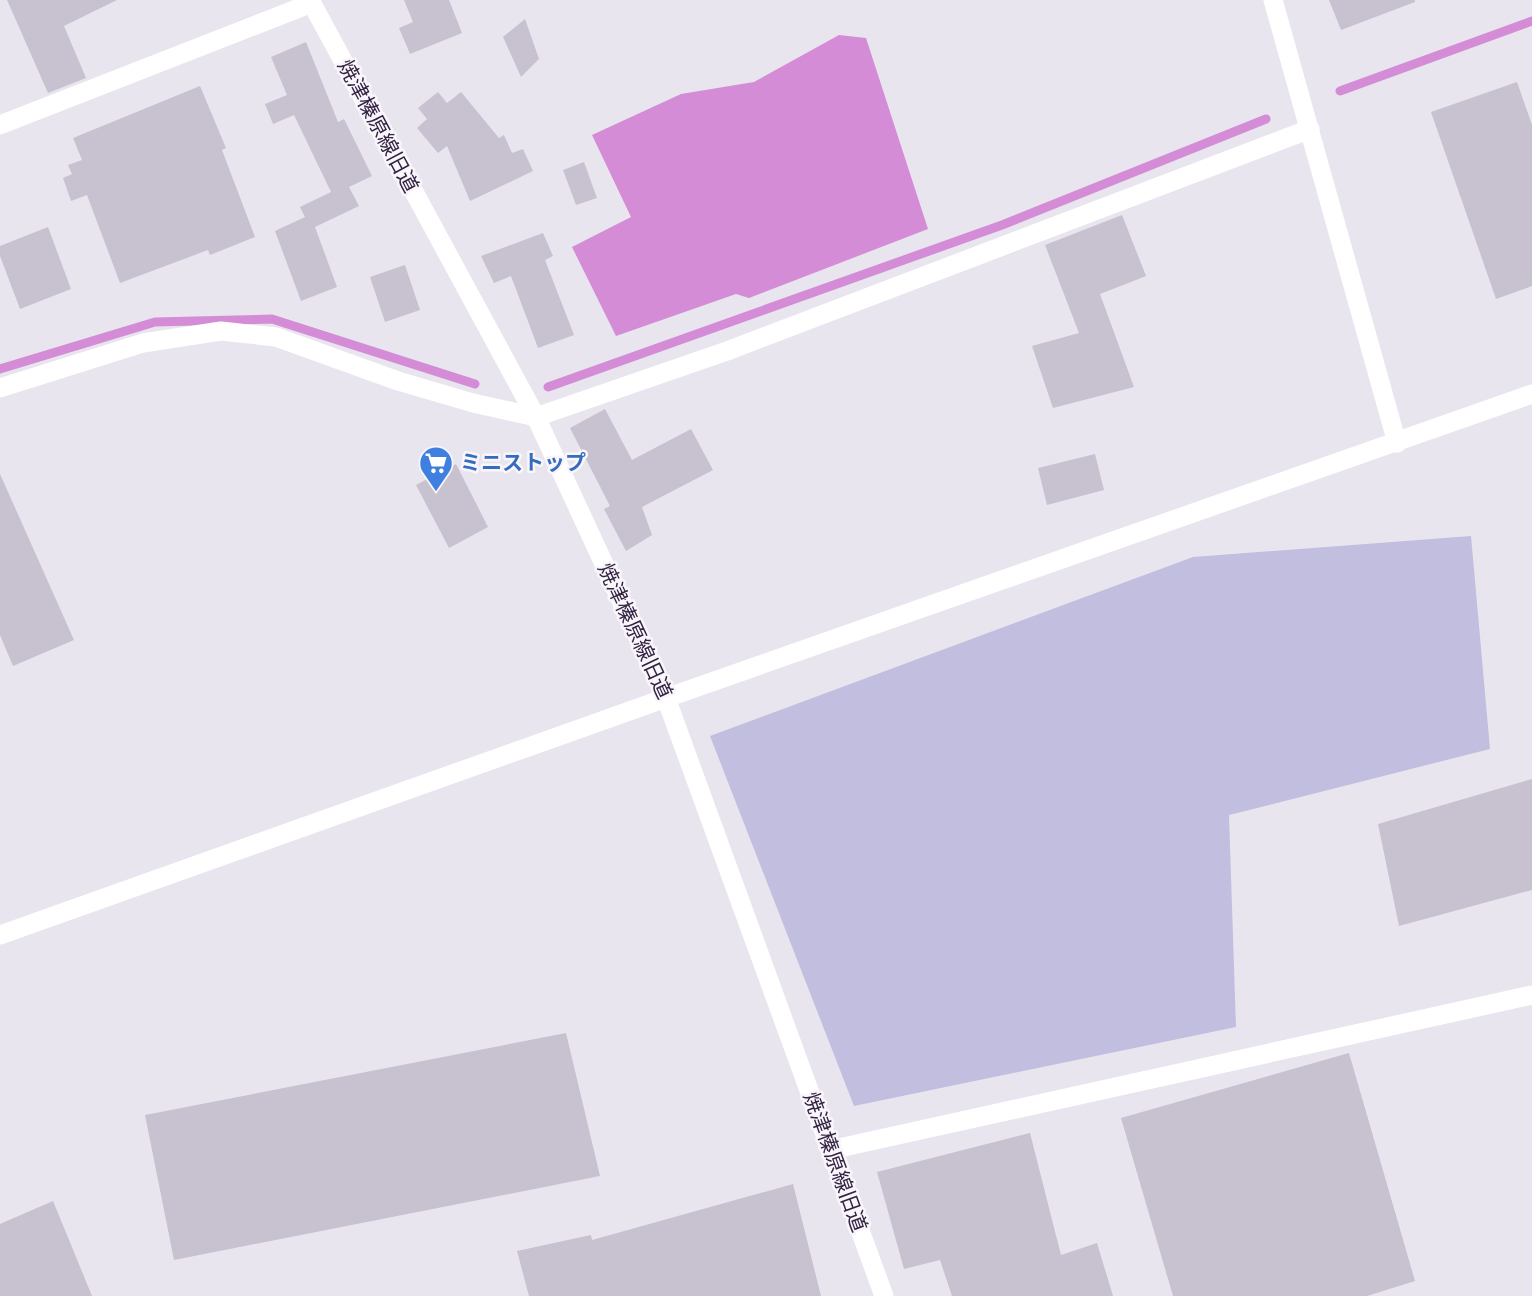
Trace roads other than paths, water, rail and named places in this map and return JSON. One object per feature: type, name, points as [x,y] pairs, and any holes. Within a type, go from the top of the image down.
[{"type":"street","points":[[1273,0],[1397,443]]},
{"type":"street","points":[[0,125],[311,1]]},
{"type":"street","name":"焼津榛原線旧道","points":[[311,1],[536,417],[666,698],[884,1296]]},
{"type":"street","points":[[0,388],[144,343],[221,331],[276,337],[398,381],[473,403],[536,417],[727,351],[1310,129]]},
{"type":"street","points":[[0,935],[1532,394]]},
{"type":"street","points":[[830,1150],[1532,995]]},
{"type":"waterway","points":[[1340,91],[1532,21]]},
{"type":"waterway","points":[[548,387],[1002,225],[1266,119]]},
{"type":"waterway","points":[[0,369],[155,322],[272,319],[475,384]]},
{"type":"place","name":"ミニストップ","points":[[436,493]]}]
